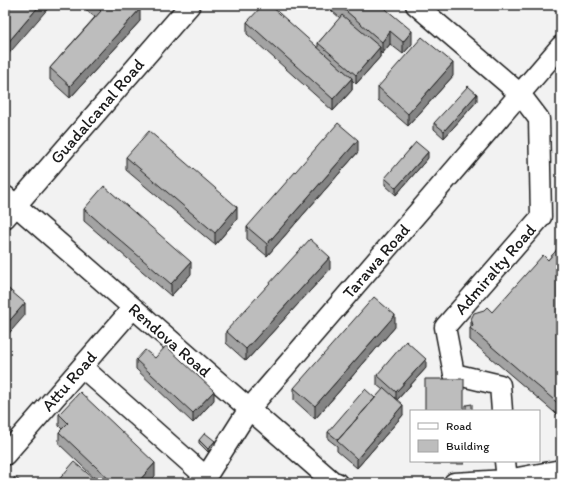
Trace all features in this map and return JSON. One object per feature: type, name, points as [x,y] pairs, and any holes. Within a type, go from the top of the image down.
[{"type":"street","name":"Guadalcanal Road","points":[[9,206],[190,5]]},
{"type":"street","points":[[416,5],[520,94]]},
{"type":"street","name":"Tarawa Road","points":[[203,480],[249,409],[561,46]]},
{"type":"street","name":"Admiralty Road","points":[[502,410],[500,385],[454,374],[445,327],[541,217],[539,119],[520,94]]},
{"type":"street","name":"Rendova Road","points":[[9,206],[133,308],[333,482],[337,483]]},
{"type":"street","name":"Attu Road","points":[[5,455],[133,308]]},
{"type":"street","points":[[82,367],[203,480]]},
{"type":"street","points":[[454,483],[506,470],[561,470]]},
{"type":"building","points":[[5,5],[40,5],[5,46]]},
{"type":"building","points":[[95,5],[135,5],[140,9],[70,86],[50,68],[101,11]]},
{"type":"building","points":[[263,5],[270,5],[352,78],[333,99],[247,22]]},
{"type":"building","points":[[339,5],[381,5],[412,31],[403,42],[390,31],[382,42]]},
{"type":"building","points":[[342,15],[380,47],[356,75],[318,43]]},
{"type":"building","points":[[422,37],[453,63],[408,114],[378,87]]},
{"type":"building","points":[[468,86],[477,94],[444,131],[434,123]]},
{"type":"building","points":[[338,123],[358,140],[267,244],[247,227]]},
{"type":"building","points":[[149,131],[237,207],[215,233],[126,157]]},
{"type":"building","points":[[416,142],[428,152],[396,188],[385,178]]},
{"type":"building","points":[[104,186],[191,262],[171,284],[84,209]]},
{"type":"building","points":[[310,239],[330,257],[246,349],[226,331]]},
{"type":"building","points":[[561,245],[561,406],[470,328],[473,325],[471,319],[474,313],[484,310],[487,307],[492,312],[543,255],[548,260]]},
{"type":"building","points":[[5,286],[25,303],[5,326]]},
{"type":"building","points":[[374,297],[395,315],[315,406],[294,388]]},
{"type":"building","points":[[406,341],[426,359],[396,392],[377,375]]},
{"type":"building","points":[[166,346],[214,391],[193,413],[136,360],[145,350],[155,358]]},
{"type":"building","points":[[425,379],[464,379],[464,410],[425,410]]},
{"type":"building","points":[[384,388],[403,405],[357,459],[337,441]]},
{"type":"building","points":[[365,389],[375,398],[338,440],[328,432]]},
{"type":"building","points":[[80,392],[155,463],[137,483],[113,483],[59,432],[68,423],[59,414]]},
{"type":"building","points":[[472,404],[472,410],[466,410],[466,405]]},
{"type":"building","points":[[205,433],[215,441],[208,449],[199,440]]},
{"type":"building","points":[[74,462],[99,483],[56,483]]},
{"type":"building","points":[[15,477],[22,483],[11,483]]}]
